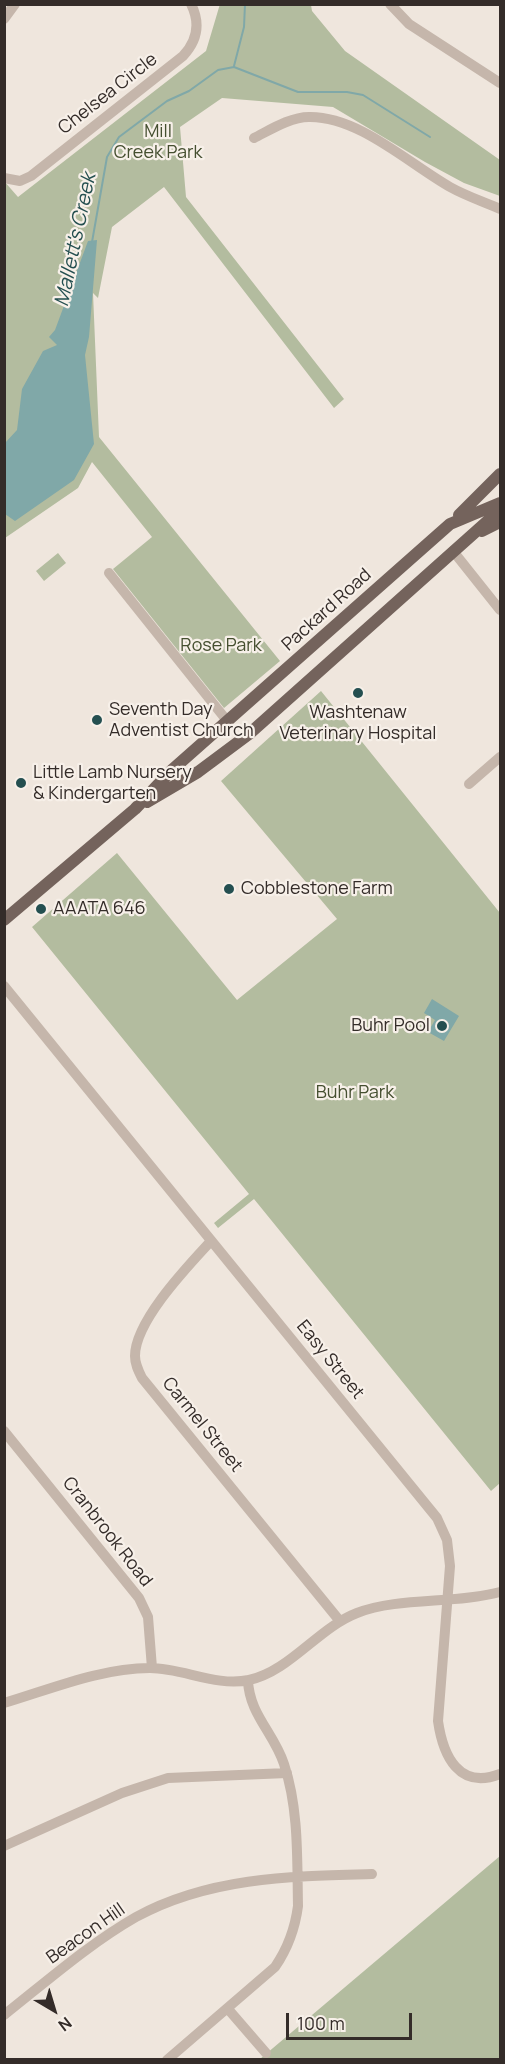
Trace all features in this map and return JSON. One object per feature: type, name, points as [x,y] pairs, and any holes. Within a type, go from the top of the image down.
[{"type":"main road","points":[[450,524],[501,474]]},
{"type":"main road","name":"Packard Road","points":[[5,917],[135,809],[173,769],[450,524],[501,503]]},
{"type":"main road","name":"Packard Road","points":[[135,809],[183,782],[223,754],[308,682],[453,551],[498,516]]},
{"type":"main road","points":[[308,682],[299,679],[299,668],[334,636],[348,615]]},
{"type":"main road","points":[[223,754],[210,754],[210,746],[256,705],[276,679]]},
{"type":"street","points":[[4,19],[15,4]]},
{"type":"street","name":"Chelsea Circle","points":[[4,178],[20,181],[31,176],[183,56],[191,47],[196,34],[197,22],[191,4]]},
{"type":"street","points":[[390,4],[409,24],[501,83]]},
{"type":"street","points":[[254,138],[306,117],[332,118],[351,125],[452,188],[501,209]]},
{"type":"street","points":[[453,551],[501,610]]},
{"type":"street","points":[[109,573],[228,722]]},
{"type":"street","points":[[469,784],[501,757]]},
{"type":"street","name":"Easy Street","points":[[4,986],[437,1518],[450,1553],[438,1721],[440,1739],[453,1766],[464,1773],[488,1778],[501,1774]]},
{"type":"street","name":"Carmel Street","points":[[211,1241],[187,1267],[143,1330],[135,1354],[136,1367],[339,1620]]},
{"type":"street","name":"Cranbrook Road","points":[[4,1431],[139,1598],[147,1617],[152,1668]]},
{"type":"street","points":[[4,1703],[114,1671],[152,1668],[219,1680],[248,1680],[276,1667],[339,1620],[378,1607],[446,1601],[501,1592]]},
{"type":"street","points":[[167,2060],[260,1982],[285,1952],[296,1921],[294,1807],[287,1773],[278,1749],[252,1707],[248,1680]]},
{"type":"street","points":[[4,1845],[122,1793],[168,1778],[287,1773]]},
{"type":"street","name":"Beacon Hill","points":[[4,2015],[93,1946],[138,1916],[175,1900],[227,1884],[297,1876],[372,1874]]},
{"type":"street","points":[[228,2008],[266,2053]]},
{"type":"green space","points":[[220,4],[311,5],[312,11],[345,51],[500,160],[500,196],[464,183],[333,107],[222,98],[180,127],[186,197],[344,399],[334,408],[164,187],[112,227],[98,298],[93,293],[99,437],[280,661],[224,708],[113,569],[152,537],[92,462],[78,488],[5,538],[4,181],[18,197],[206,51]]},
{"type":"green space","points":[[58,553],[66,563],[44,581],[36,571]]},
{"type":"green space","name":"Buhr Park","points":[[321,691],[500,913],[500,1483],[491,1491],[254,1199],[218,1228],[214,1223],[249,1194],[32,927],[117,853],[237,1000],[337,919],[221,781]]},
{"type":"green space","points":[[500,1856],[500,2059],[260,2059]]},
{"type":"water","points":[[97,240],[89,337],[85,355],[94,444],[74,480],[15,521],[5,514],[5,443],[17,430],[22,389],[43,351],[57,345],[49,337],[55,330],[88,241]]},
{"type":"water","name":"Buhr Pool","points":[[432,999],[459,1016],[444,1041],[428,1032],[435,1020],[424,1013]]},
{"type":"waterway","name":"Mallett's Creek","points":[[234,66],[244,27],[245,4]]},
{"type":"waterway","name":"Mallett's Creek","points":[[92,242],[107,157],[119,137],[167,101],[189,91],[218,70],[234,67],[298,92],[347,92],[363,95],[430,137]]},
{"type":"place","name":"Washtenaw Veterinary Hospital","points":[[358,693]]},
{"type":"place","name":"Seventh Day Adventist Church","points":[[97,720]]},
{"type":"place","name":"Little Lamb Nursery & Kindergarten","points":[[21,783]]},
{"type":"place","name":"Cobblestone Farm","points":[[229,889]]},
{"type":"place","name":"AAATA 646","points":[[41,909]]},
{"type":"place","name":"Buhr Pool","points":[[442,1026]]},
{"type":"park label","name":"Mill Creek Park","points":[[158,142]]},
{"type":"park label","name":"Rose Park","points":[[221,646]]}]
